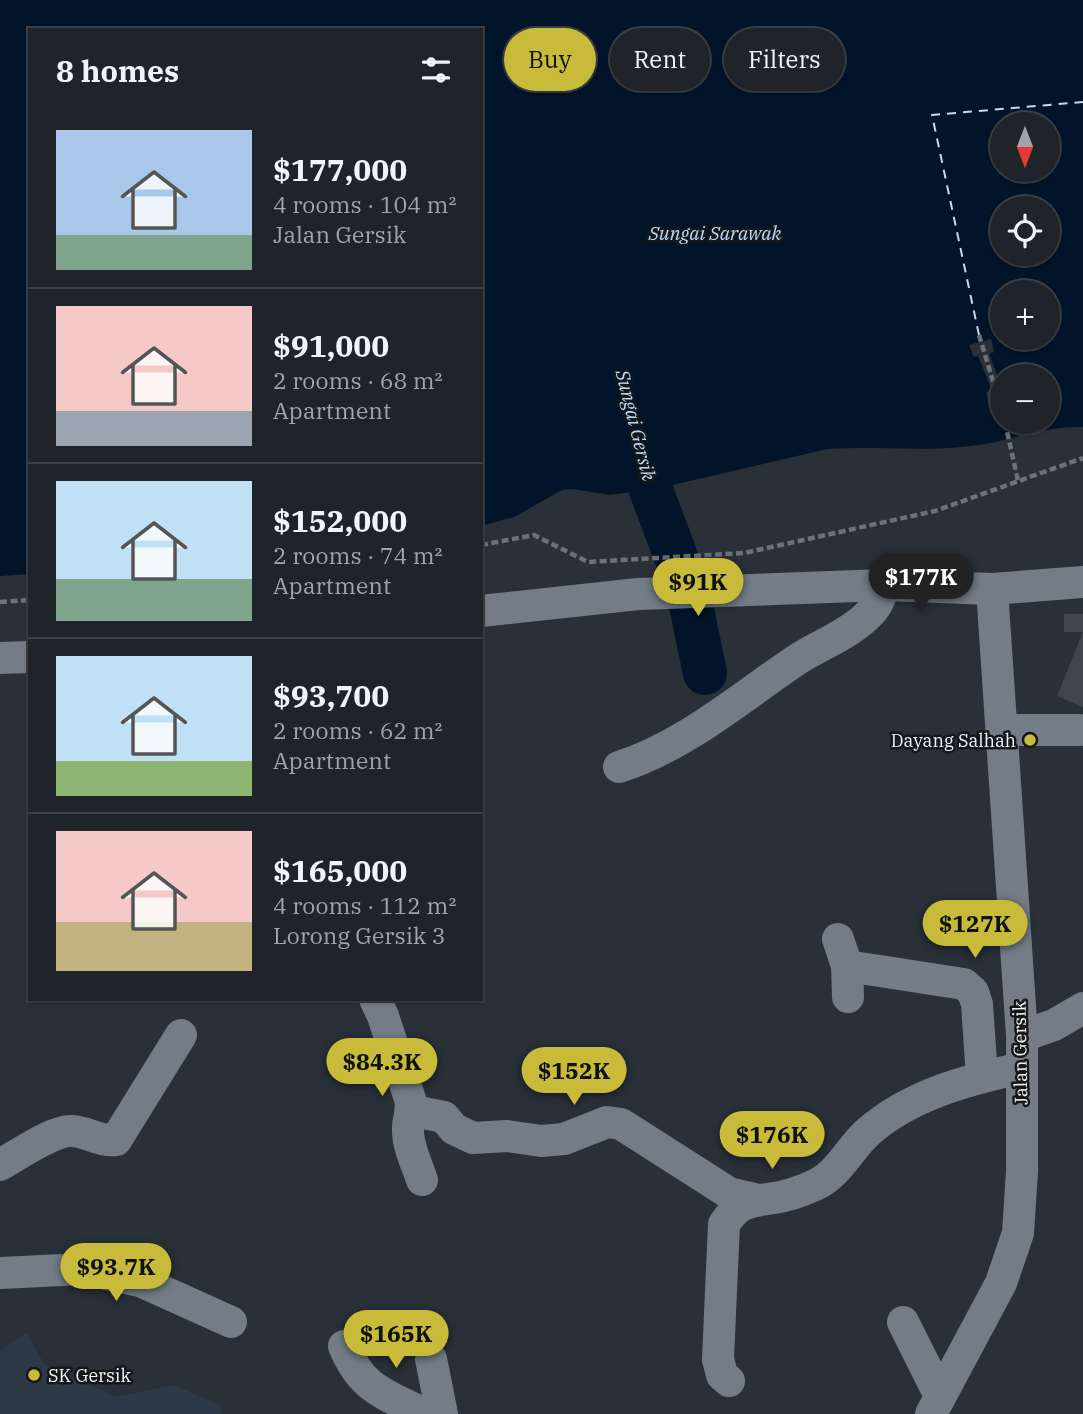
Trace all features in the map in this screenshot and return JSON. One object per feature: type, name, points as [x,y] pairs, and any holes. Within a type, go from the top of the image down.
[{"type":"street","points":[[483,611],[638,594],[884,585],[992,589],[1083,582]]},
{"type":"street","points":[[620,767],[643,759],[690,732],[801,657],[864,619],[878,605],[884,585]]},
{"type":"street","name":"Jalan Gersik","points":[[935,1405],[1001,1283],[1018,1233],[1022,1171],[1022,1035],[992,589]]},
{"type":"street","points":[[0,658],[28,657]]},
{"type":"street","points":[[1003,730],[1080,730]]},
{"type":"street","points":[[845,967],[964,984],[973,992],[977,1004],[982,1076]]},
{"type":"street","points":[[376,1001],[413,1111],[408,1136],[422,1180]]},
{"type":"street","points":[[1022,1035],[1054,1025],[1083,1008]]},
{"type":"street","points":[[0,1165],[53,1136],[68,1131],[81,1132],[107,1141],[116,1140],[181,1035]]},
{"type":"street","points":[[413,1111],[444,1117],[454,1129],[473,1138],[508,1136],[541,1141],[564,1139],[607,1122],[621,1124],[729,1194],[755,1199],[774,1198],[817,1184],[838,1169],[865,1135],[887,1116],[918,1100],[982,1076],[1021,1069]]},
{"type":"street","points":[[729,1381],[722,1375],[718,1359],[724,1224],[732,1211],[755,1199]]},
{"type":"street","points":[[0,1273],[83,1269],[140,1282],[231,1322]]},
{"type":"street","points":[[903,1322],[912,1336],[935,1405]]},
{"type":"street","points":[[344,1346],[353,1368],[369,1386],[425,1414]]},
{"type":"street","points":[[430,1359],[442,1414]]},
{"type":"path","points":[[979,335],[990,371]]},
{"type":"path","points":[[1007,434],[1018,481]]},
{"type":"path","points":[[483,545],[534,535],[588,562],[744,553],[934,511],[1083,458]]},
{"type":"path","points":[[0,602],[28,600]]},
{"type":"shaded area","name":"SK Gersik","points":[[26,1333],[45,1365],[116,1397],[173,1385],[222,1406],[221,1414],[0,1414],[0,1351]]},
{"type":"water","name":"Sungai Sarawak","points":[[0,0],[1083,0],[1083,427],[1060,428],[1060,364],[990,364],[990,434],[1028,434],[954,448],[827,449],[651,490],[609,495],[574,489],[562,490],[514,517],[483,525],[483,28],[28,28],[28,574],[0,576]]},
{"type":"pier","points":[[990,339],[990,350],[994,352],[989,354],[993,364],[990,364],[990,385],[978,356],[974,357],[969,345]]},
{"type":"pier","points":[[990,391],[990,406],[986,392]]},
{"type":"building","points":[[1064,614],[1083,614],[1083,632],[1064,632]]},
{"type":"building","points":[[1083,632],[1083,707],[1057,696]]},
{"type":"waterway","name":"Sungai Gersik","points":[[637,432],[651,490],[687,586],[705,673]]},
{"type":"ferry route","points":[[979,335],[932,115],[1083,102]]},
{"type":"place","name":"Dayang Salhah","points":[[1030,740]]},
{"type":"place","name":"SK Gersik","points":[[34,1375]]}]
